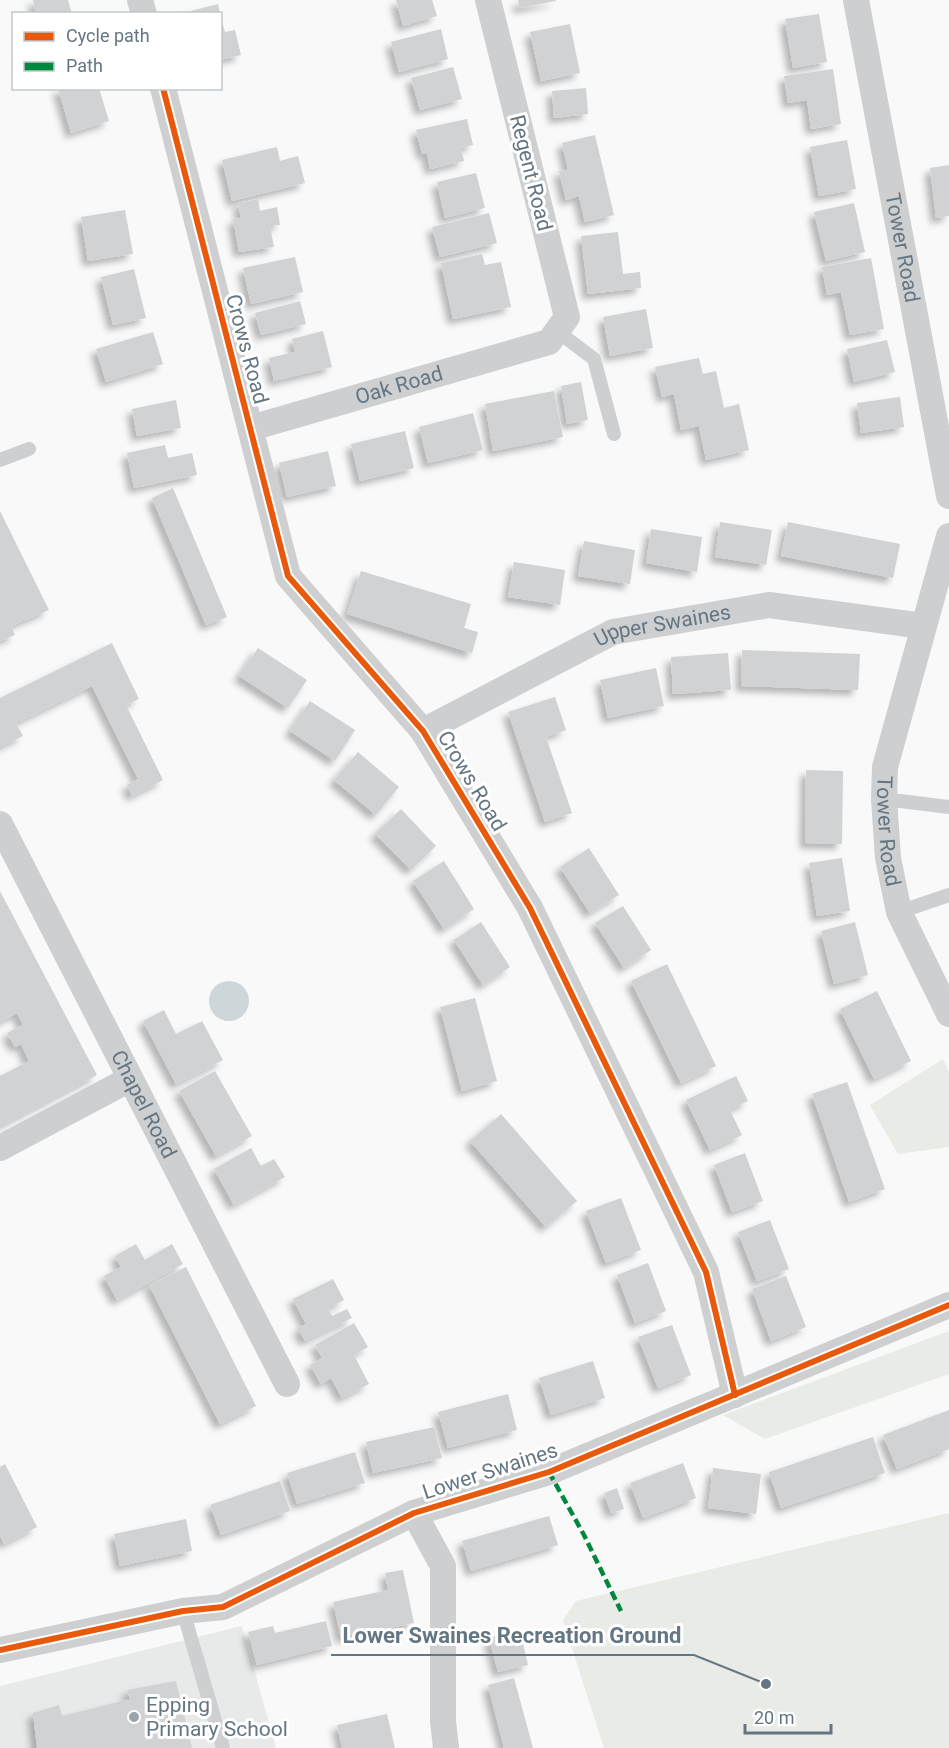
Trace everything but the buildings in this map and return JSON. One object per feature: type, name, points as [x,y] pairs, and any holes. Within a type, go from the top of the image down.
[{"type":"street","name":"Regent Road","points":[[488,0],[567,317],[553,337]]},
{"type":"street","name":"Tower Road","points":[[856,0],[949,496]]},
{"type":"street","name":"Crows Road","points":[[164,90],[288,576],[423,730],[530,908],[706,1272],[735,1395]]},
{"type":"street","name":"Oak Road","points":[[251,428],[553,337]]},
{"type":"street","name":"Tower Road","points":[[949,536],[885,767],[884,799],[888,858],[899,912],[949,1014]]},
{"type":"street","name":"Upper Swaines","points":[[423,730],[613,632],[768,605],[923,626]]},
{"type":"street","name":"Chapel Road","points":[[0,825],[287,1384]]},
{"type":"street","points":[[0,1148],[130,1079]]},
{"type":"street","name":"Lower Swaines","points":[[0,1650],[183,1611],[223,1607],[414,1513],[549,1472],[949,1305]]},
{"type":"street","name":"Lower Swaines","points":[[414,1513],[443,1566],[443,1722],[446,1748]]},
{"type":"lane","points":[[553,337],[594,359],[615,434]]},
{"type":"lane","points":[[0,460],[29,450]]},
{"type":"lane","points":[[884,799],[949,807]]},
{"type":"lane","points":[[899,912],[949,895]]},
{"type":"lane","points":[[183,1611],[223,1748]]},
{"type":"shaded area","points":[[229,981],[237,982],[243,987],[248,993],[248,1009],[243,1015],[237,1020],[229,1021],[221,1020],[215,1015],[210,1009],[209,1001],[210,993],[215,987],[221,982]]},
{"type":"shaded area","points":[[943,1059],[949,1072],[949,1147],[898,1154],[870,1105]]},
{"type":"shaded area","points":[[949,1331],[949,1374],[765,1439],[721,1414],[723,1415]]},
{"type":"shaded area","points":[[949,1513],[949,1748],[604,1748],[563,1620],[576,1601]]},
{"type":"shaded area","name":"Epping Primary School","points":[[242,1626],[276,1748],[0,1748],[0,1686]]},
{"type":"marked path","points":[[549,1472],[584,1535],[621,1611]]},
{"type":"cycle path","points":[[164,90],[288,576],[423,731],[530,908],[706,1272],[735,1395]]},
{"type":"cycle path","points":[[0,1650],[183,1611],[223,1607],[414,1513],[549,1472],[949,1305]]},
{"type":"place","name":"Lower Swaines Recreation Ground","points":[[766,1684]]},
{"type":"place","name":"Epping Primary School","points":[[134,1717]]}]
